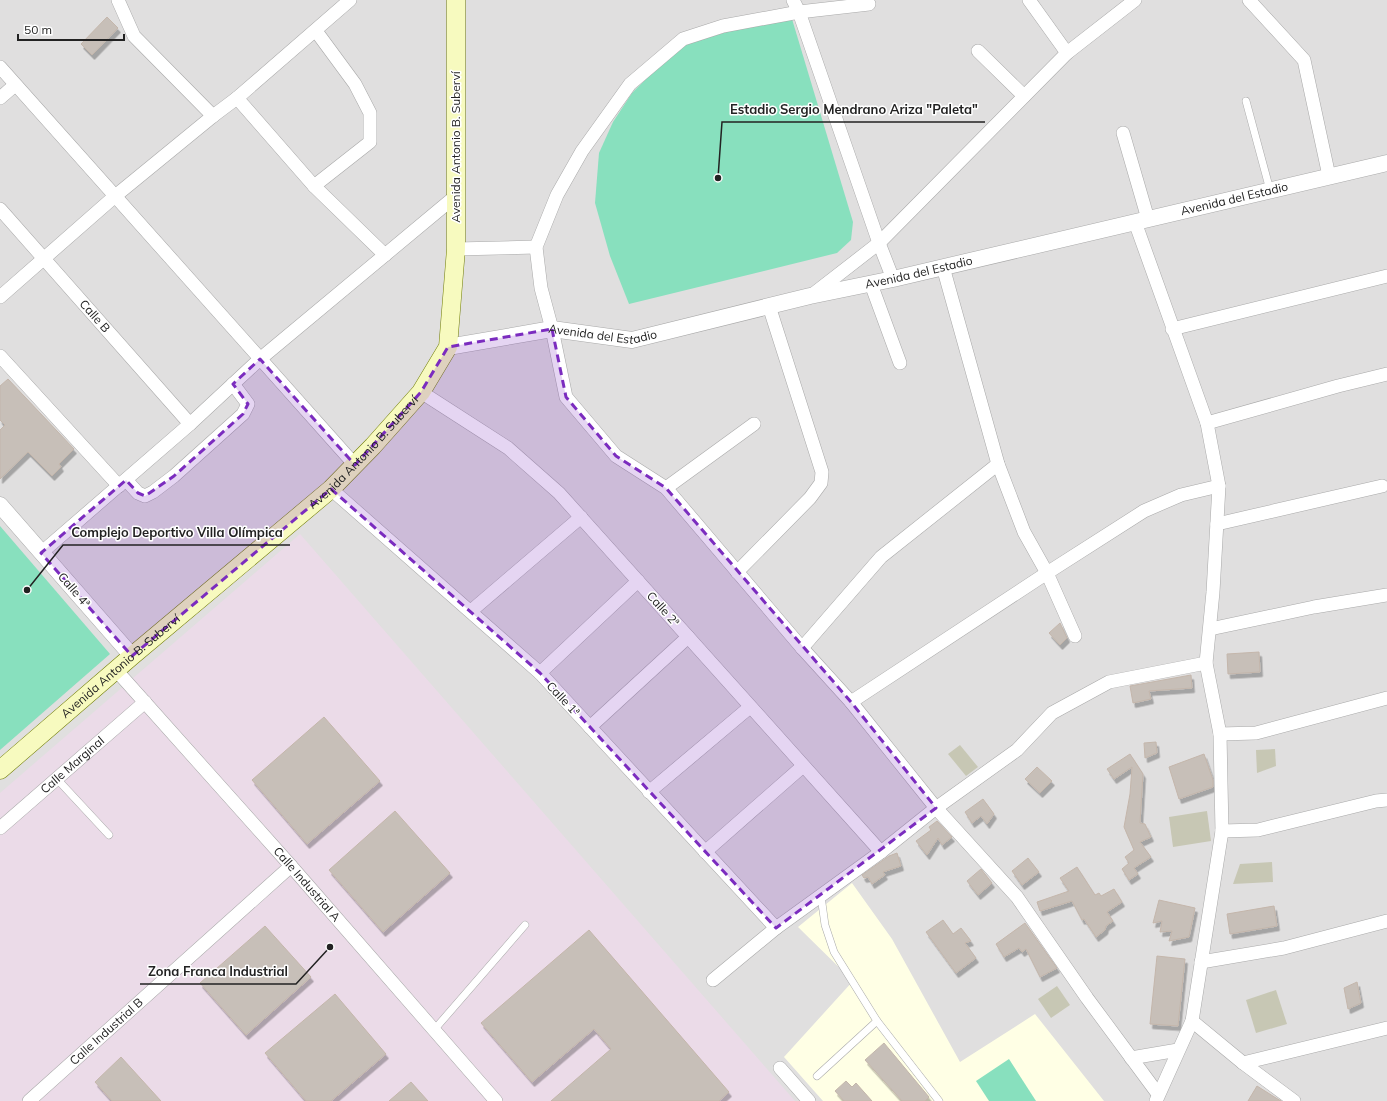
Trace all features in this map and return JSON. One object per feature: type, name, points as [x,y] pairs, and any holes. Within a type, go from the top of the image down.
[{"type":"main road","name":"Avenida Antonio B. Suberví","points":[[0,770],[132,656],[331,489],[355,465],[421,392],[448,347],[456,249],[456,0]]},
{"type":"street","points":[[118,0],[134,36],[213,116]]},
{"type":"street","points":[[0,297],[114,197],[237,98],[350,0]]},
{"type":"street","points":[[793,0],[799,12],[879,243],[893,279]]},
{"type":"street","points":[[1029,0],[1067,53]]},
{"type":"street","points":[[810,296],[879,243],[1067,53],[1135,0]]},
{"type":"street","points":[[1249,0],[1304,60],[1329,176]]},
{"type":"street","points":[[869,4],[799,12],[723,26],[683,39],[630,84],[582,151],[557,195],[536,247],[540,288],[552,329],[566,397],[616,456],[666,488],[802,648],[851,702],[936,808],[1017,897],[1157,1097]]},
{"type":"street","points":[[314,186],[370,142],[370,113],[355,84],[316,31]]},
{"type":"street","points":[[978,51],[1024,96]]},
{"type":"street","points":[[0,67],[114,197],[355,465]]},
{"type":"street","points":[[0,98],[15,85]]},
{"type":"street","points":[[237,98],[314,186],[385,255]]},
{"type":"street","points":[[1123,134],[1141,220],[1172,328],[1207,423],[1219,486],[1210,629],[1206,663],[1220,734],[1222,831],[1192,1021],[1157,1097]]},
{"type":"street","name":"Avenida del Estadio","points":[[448,347],[552,329],[632,340],[810,296],[893,279],[1387,163]]},
{"type":"street","points":[[41,553],[190,424],[260,359],[457,195]]},
{"type":"street","name":"Calle B","points":[[0,209],[190,424]]},
{"type":"street","points":[[456,249],[536,247]]},
{"type":"street","points":[[943,267],[998,464],[1024,532],[1047,573],[1075,636]]},
{"type":"street","points":[[1172,328],[1387,276]]},
{"type":"street","points":[[871,284],[900,363]]},
{"type":"street","points":[[737,572],[810,498],[822,483],[822,472],[770,306]]},
{"type":"street","points":[[0,356],[122,483],[145,496],[154,492],[174,476],[243,414],[248,404],[233,384]]},
{"type":"street","points":[[1207,423],[1338,386],[1387,374]]},
{"type":"street","name":"Calle 2ª","points":[[421,392],[508,448],[559,493],[881,852]]},
{"type":"street","points":[[666,488],[754,424]]},
{"type":"street","points":[[802,648],[881,557],[998,464]]},
{"type":"street","points":[[851,702],[1144,511],[1181,495],[1219,486]]},
{"type":"street","points":[[1217,524],[1382,486]]},
{"type":"street","name":"Calle 1ª","points":[[331,489],[540,673],[776,928]]},
{"type":"street","name":"Calle 4ª","points":[[0,505],[132,656]]},
{"type":"street","points":[[471,611],[581,517]]},
{"type":"street","points":[[540,673],[638,581]]},
{"type":"street","points":[[1210,629],[1314,607],[1387,595]]},
{"type":"street","points":[[590,727],[688,637]]},
{"type":"street","points":[[713,980],[776,928],[881,852],[936,808],[1017,750],[1052,713],[1109,682],[1206,663]]},
{"type":"street","name":"Calle Industrial A","points":[[116,670],[291,866],[496,1101]]},
{"type":"street","points":[[1220,734],[1256,733],[1387,698]]},
{"type":"street","name":"Calle Marginal","points":[[0,828],[145,702]]},
{"type":"street","points":[[649,792],[750,707]]},
{"type":"street","points":[[705,852],[803,766]]},
{"type":"street","points":[[1222,831],[1258,830],[1376,800],[1387,800]]},
{"type":"street","name":"Calle Industrial B","points":[[29,1101],[291,866]]},
{"type":"street","points":[[1201,962],[1284,948],[1387,921]]},
{"type":"street","points":[[1192,1021],[1243,1063],[1294,1101]]},
{"type":"street","points":[[1243,1063],[1387,1028]]},
{"type":"street","points":[[1131,1058],[1178,1050]]},
{"type":"street","points":[[780,1068],[808,1101]]},
{"type":"lane","points":[[1246,101],[1270,190]]},
{"type":"lane","points":[[57,779],[109,834]]},
{"type":"lane","points":[[821,896],[825,925],[834,952],[877,1021],[939,1101]]},
{"type":"lane","points":[[434,1030],[525,925]]},
{"type":"lane","points":[[817,1076],[877,1021]]},
{"type":"highlighted area","points":[[552,329],[566,397],[616,456],[666,488],[851,702],[936,808],[776,928],[540,673],[331,489],[132,656],[41,553],[126,480],[138,493],[145,496],[174,476],[243,414],[248,404],[233,384],[260,359],[355,465],[421,392],[448,347]]},
{"type":"shaded area","points":[[0,0],[1387,0],[1387,1101],[0,1101]]},
{"type":"shaded area","points":[[300,534],[795,1101],[0,1101],[0,793]]},
{"type":"shaded area","points":[[960,745],[978,767],[966,776],[948,754]]},
{"type":"shaded area","points":[[1275,749],[1276,766],[1257,773],[1256,750]]},
{"type":"shaded area","points":[[1207,811],[1211,841],[1173,847],[1169,817]]},
{"type":"shaded area","points":[[1272,862],[1273,882],[1233,884],[1240,864]]},
{"type":"shaded area","points":[[852,883],[892,939],[960,1062],[1035,1014],[1104,1101],[823,1101],[784,1057],[853,981],[798,927]]},
{"type":"shaded area","points":[[1057,986],[1070,1005],[1051,1018],[1038,999]]},
{"type":"shaded area","points":[[1276,990],[1287,1024],[1256,1033],[1246,1000]]},
{"type":"green space","points":[[792,19],[853,222],[851,240],[837,253],[629,304],[610,256],[595,203],[599,153],[613,122],[632,93],[654,71],[684,45],[733,30]]},
{"type":"green space","points":[[0,526],[110,654],[0,750]]},
{"type":"green space","points":[[1009,1059],[1036,1101],[989,1101],[976,1081]]},
{"type":"building","points":[[107,17],[118,28],[92,55],[81,44]]},
{"type":"building","points":[[8,379],[74,449],[59,464],[61,467],[52,476],[28,452],[0,479],[0,430],[5,425],[0,420],[0,386]]},
{"type":"building","points":[[1060,623],[1067,638],[1060,645],[1049,633]]},
{"type":"building","points":[[1259,652],[1260,672],[1228,674],[1227,654]]},
{"type":"building","points":[[1191,675],[1192,688],[1149,691],[1151,699],[1133,703],[1130,686]]},
{"type":"building","points":[[324,717],[380,781],[307,844],[252,780]]},
{"type":"building","points":[[1156,742],[1157,753],[1145,758],[1144,743]]},
{"type":"building","points":[[1130,754],[1143,774],[1140,823],[1145,824],[1151,837],[1140,842],[1151,857],[1134,868],[1138,874],[1129,880],[1122,869],[1129,863],[1125,857],[1134,850],[1124,827],[1130,794],[1132,767],[1114,779],[1107,769]]},
{"type":"building","points":[[1204,754],[1213,780],[1213,787],[1179,799],[1169,767]]},
{"type":"building","points":[[1037,767],[1052,781],[1040,793],[1025,779]]},
{"type":"building","points":[[983,799],[994,814],[987,824],[981,816],[972,823],[965,812]]},
{"type":"building","points":[[395,811],[450,873],[383,932],[329,870]]},
{"type":"building","points":[[937,821],[952,837],[942,845],[938,838],[927,855],[916,841],[931,830],[929,827]]},
{"type":"building","points":[[897,853],[901,866],[883,872],[885,875],[872,884],[868,877],[864,878],[862,875],[889,856]]},
{"type":"building","points":[[1028,858],[1039,872],[1022,885],[1012,871]]},
{"type":"building","points":[[1077,867],[1095,895],[1099,893],[1101,896],[1114,889],[1122,902],[1107,912],[1113,921],[1096,937],[1084,919],[1082,920],[1072,901],[1040,911],[1037,902],[1069,891],[1060,878]]},
{"type":"building","points":[[981,869],[992,883],[978,895],[967,881]]},
{"type":"building","points":[[1159,900],[1195,908],[1189,937],[1169,941],[1172,931],[1160,932],[1162,921],[1153,923]]},
{"type":"building","points":[[1274,906],[1277,926],[1230,934],[1227,914]]},
{"type":"building","points":[[943,920],[953,934],[961,928],[971,941],[965,943],[976,958],[956,973],[926,932]]},
{"type":"building","points":[[1025,923],[1057,968],[1040,977],[1026,949],[1022,952],[1019,948],[1004,957],[996,944]]},
{"type":"building","points":[[265,926],[311,977],[246,1035],[200,983]]},
{"type":"building","points":[[589,930],[729,1092],[719,1101],[551,1101],[611,1049],[594,1029],[532,1082],[481,1023]]},
{"type":"building","points":[[1157,956],[1185,959],[1178,1026],[1150,1024]]},
{"type":"building","points":[[1357,982],[1361,1003],[1348,1009],[1344,988]]},
{"type":"building","points":[[335,994],[386,1054],[331,1101],[306,1101],[265,1053]]},
{"type":"building","points":[[884,1043],[929,1097],[925,1101],[902,1101],[865,1060]]},
{"type":"building","points":[[121,1057],[161,1101],[112,1101],[95,1082]]},
{"type":"building","points":[[846,1081],[852,1087],[856,1083],[872,1101],[844,1101],[835,1091]]},
{"type":"building","points":[[411,1082],[428,1101],[389,1101]]},
{"type":"building","points":[[1257,1086],[1276,1098],[1281,1101],[1248,1101]]},
{"type":"place","name":"Estadio Sergio Mendrano Ariza \"Paleta\"","points":[[718,178]]},
{"type":"place","name":"Complejo Deportivo Villa Olímpica","points":[[27,590]]},
{"type":"place","name":"Zona Franca Industrial","points":[[330,947]]}]
